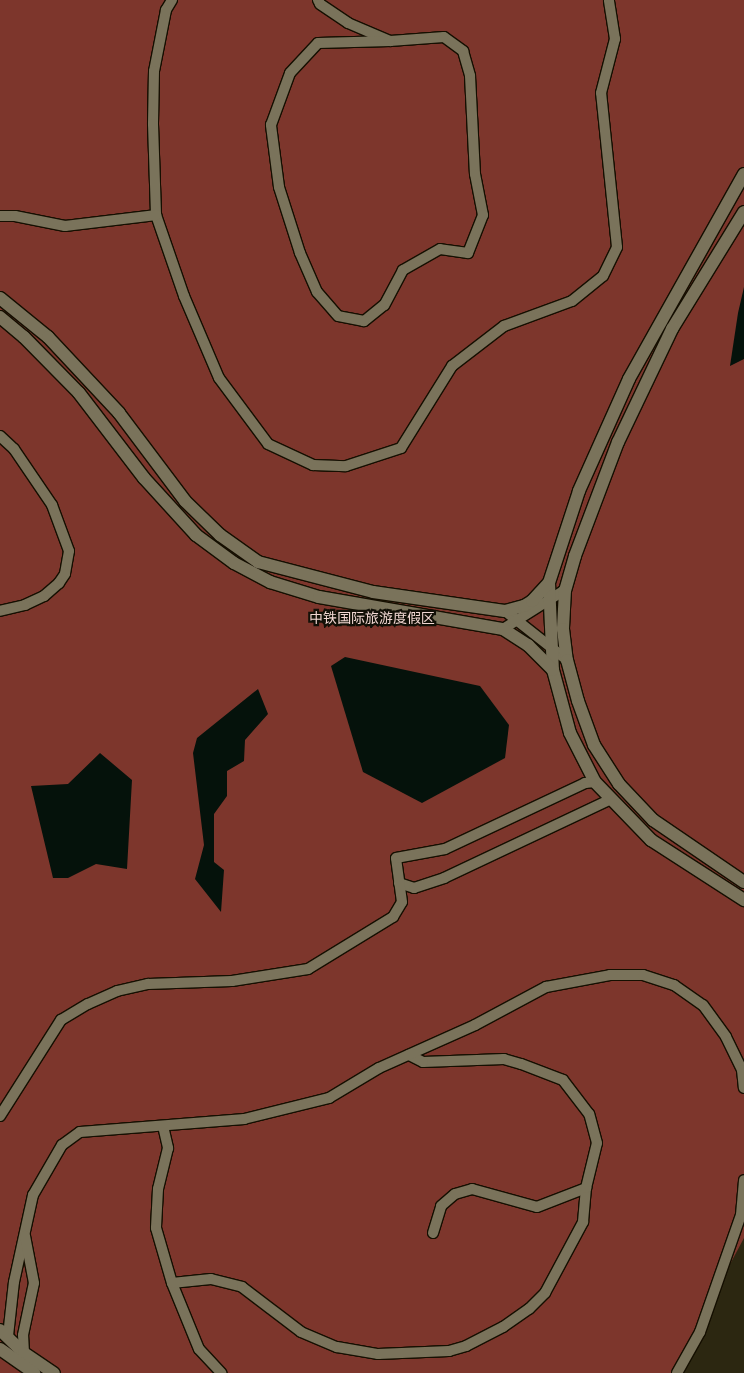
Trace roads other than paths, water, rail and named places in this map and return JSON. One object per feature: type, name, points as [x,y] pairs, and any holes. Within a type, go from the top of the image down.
[{"type":"street","points":[[172,0],[166,10],[154,72],[153,124],[156,215],[184,296],[220,378],[268,444],[313,465],[346,466],[401,448],[452,366],[504,326],[572,301],[603,276],[617,247],[601,93],[615,38],[609,0]]},
{"type":"street","points":[[318,0],[320,4],[348,23],[390,41],[444,38],[463,51],[470,76],[475,174],[483,215],[468,253],[440,249],[403,270],[384,305],[364,321],[338,316],[317,292],[300,253],[279,187],[271,125],[290,74],[318,44],[390,41]]},
{"type":"street","points":[[744,174],[628,379],[579,491],[549,583],[553,670],[570,733],[594,782],[651,840],[744,900]]},
{"type":"street","points":[[744,212],[672,328],[644,384],[599,488],[565,590],[563,629],[567,660],[578,701],[594,744],[619,784],[653,820],[744,882]]},
{"type":"street","points":[[0,216],[15,216],[65,226],[156,215]]},
{"type":"street","points":[[0,224],[15,216]]},
{"type":"street","points":[[0,298],[48,338],[119,413],[185,501],[220,535],[258,562],[372,592],[505,611],[524,606],[532,601],[549,583]]},
{"type":"street","points":[[0,317],[24,337],[79,392],[144,478],[196,535],[234,563],[270,582],[319,597],[503,629],[522,640],[553,670]]},
{"type":"street","points":[[0,436],[14,449],[52,506],[68,551],[65,574],[44,596],[25,605],[0,611]]},
{"type":"street","points":[[503,629],[565,590]]},
{"type":"street","points":[[505,611],[567,660]]},
{"type":"street","points":[[0,1116],[62,1020],[88,1004],[117,991],[148,984],[232,980],[308,969],[393,917],[402,902],[396,858],[445,849],[585,783],[594,782]]},
{"type":"street","points":[[399,883],[414,888],[444,878],[611,799]]},
{"type":"street","points":[[54,1373],[24,1353],[4,1333],[32,1195],[62,1145],[80,1132],[244,1119],[329,1098],[379,1068],[475,1025],[546,987],[610,975],[643,975],[674,985],[703,1005],[726,1037],[742,1070],[744,1088]]},
{"type":"street","points":[[172,1283],[211,1279],[242,1287],[301,1332],[337,1347],[378,1354],[449,1351],[466,1346],[503,1327],[529,1309],[545,1293],[583,1222],[586,1188],[597,1142],[589,1114],[564,1080],[504,1059],[423,1062],[408,1055]]},
{"type":"street","points":[[163,1126],[168,1148],[158,1189],[156,1228],[172,1283],[199,1349],[221,1373]]},
{"type":"street","points":[[677,1373],[700,1332],[742,1212],[744,1180]]},
{"type":"street","points":[[433,1233],[441,1206],[455,1194],[472,1189],[537,1207],[586,1188]]},
{"type":"street","points":[[24,1230],[34,1283],[23,1335],[24,1353]]},
{"type":"street","points":[[14,1282],[34,1283]]},
{"type":"street","points":[[0,1349],[34,1373]]},
{"type":"park label","name":"中铁国际旅游度假区","points":[[372,619]]}]
